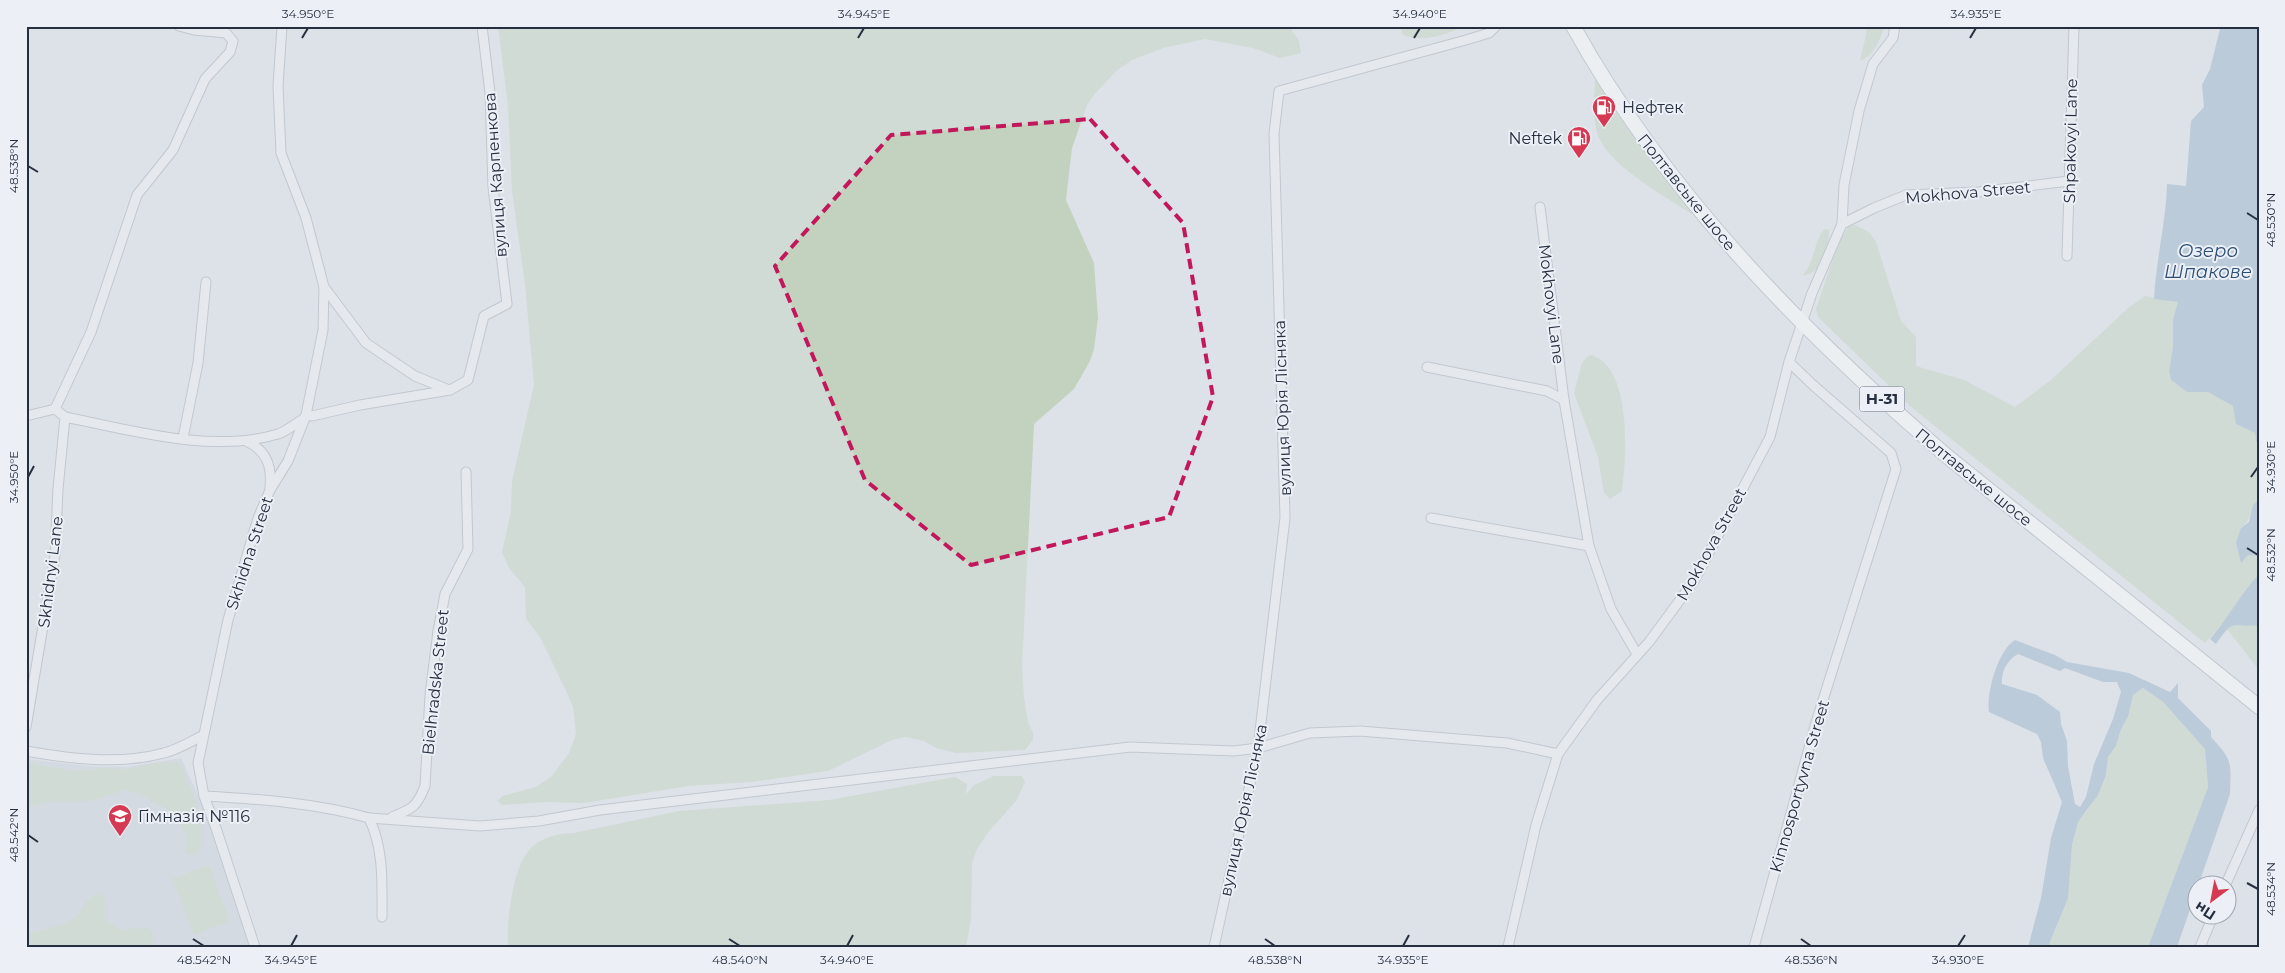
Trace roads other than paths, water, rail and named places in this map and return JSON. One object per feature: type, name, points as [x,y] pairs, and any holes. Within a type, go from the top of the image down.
[{"type":"main road","name":"Полтавське шосе","points":[[1573,26],[1639,133],[1695,206],[1718,234],[1804,323],[1906,421],[1941,451],[2259,707]]},
{"type":"street","points":[[55,410],[91,332],[137,195],[173,150],[205,79],[230,52],[233,40],[226,33],[194,30],[179,26]]},
{"type":"street","points":[[282,26],[278,86],[281,153],[306,218],[324,287],[366,343],[415,376],[450,390]]},
{"type":"street","name":"вулиця Карпенкова","points":[[305,417],[360,405],[450,390],[468,380],[484,316],[506,304],[493,187],[490,93],[482,26]]},
{"type":"street","name":"вулиця Юрія Лісняка","points":[[1214,947],[1258,748],[1285,518],[1274,134],[1279,91],[1466,40],[1489,33],[1496,26]]},
{"type":"street","name":"Mokhova Street","points":[[1508,947],[1536,825],[1558,754],[1597,700],[1660,628],[1694,581],[1770,437],[1790,362],[1812,293],[1842,224],[1844,185],[1859,110],[1873,64],[1893,38],[1895,26]]},
{"type":"street","name":"Shpakovyi Lane","points":[[2067,256],[2074,26]]},
{"type":"street","name":"Mokhova Street","points":[[1842,224],[1874,208],[1906,196],[1978,192],[2069,181]]},
{"type":"street","name":"Mokhovyi Lane","points":[[1540,207],[1564,400],[1589,546],[1611,609],[1637,654]]},
{"type":"street","points":[[184,438],[198,363],[206,282]]},
{"type":"street","name":"Skhidna Street","points":[[255,947],[204,796],[198,763],[202,736],[228,620],[258,518],[270,490],[288,461],[305,417],[323,330],[324,287]]},
{"type":"street","name":"Kinnosportyvna Street","points":[[1754,947],[1817,719],[1894,478],[1895,461],[1891,453],[1813,386],[1790,362]]},
{"type":"street","points":[[1427,367],[1547,391],[1564,400]]},
{"type":"street","points":[[26,416],[55,410],[65,417],[204,441],[246,441],[280,433],[305,417]]},
{"type":"street","name":"Skhidnyi Lane","points":[[26,727],[55,555],[58,489],[65,417]]},
{"type":"street","points":[[246,441],[256,445],[269,462],[271,474],[270,490]]},
{"type":"street","name":"Bielhradska Street","points":[[389,818],[412,810],[425,786],[430,695],[438,631],[445,594],[468,550],[466,472]]},
{"type":"street","points":[[1431,518],[1589,546]]},
{"type":"street","points":[[204,796],[245,798],[323,808],[369,818],[490,825],[539,821],[600,810],[1130,746],[1234,751],[1258,748],[1310,733],[1360,731],[1507,743],[1558,754]]},
{"type":"street","points":[[26,751],[70,758],[124,759],[164,753],[202,736]]},
{"type":"street","points":[[2229,876],[2259,810]]},
{"type":"street","points":[[369,818],[376,831],[381,856],[382,917]]},
{"type":"street","points":[[2200,947],[2209,926]]},
{"type":"water","name":"Озеро Шпакове","points":[[2219,26],[2259,26],[2259,442],[2256,441],[2255,433],[2236,424],[2233,406],[2208,392],[2187,392],[2171,380],[2169,371],[2173,347],[2173,319],[2178,302],[2154,299],[2167,184],[2186,186],[2191,121],[2204,107],[2202,85],[2210,69],[2220,29]]},
{"type":"water","points":[[2259,500],[2259,556],[2248,555],[2241,563],[2236,542],[2241,528],[2249,522],[2253,505]]},
{"type":"water","points":[[2259,574],[2259,625],[2231,627],[2216,644],[2210,639]]},
{"type":"water","points":[[2015,640],[2055,655],[2067,662],[2129,673],[2170,692],[2178,683],[2178,698],[2211,731],[2211,737],[2227,757],[2231,775],[2230,794],[2202,876],[2188,876],[2188,915],[2177,947],[2148,947],[2208,787],[2205,749],[2163,702],[2143,688],[2133,695],[2128,717],[2121,729],[2116,746],[2108,757],[2106,775],[2098,795],[2078,822],[2072,845],[2068,898],[2048,947],[2028,947],[2041,898],[2051,838],[2062,802],[2043,758],[2041,742],[2037,734],[1989,712],[1991,684],[2003,653]],"holes":[[[2018,654],[2060,671],[2065,668],[2103,682],[2117,682],[2121,692],[2113,719],[2094,764],[2086,797],[2080,807],[2075,804],[2068,766],[2067,741],[2061,724],[2060,712],[2037,695],[2002,684],[2005,667]]]},
{"type":"place","name":"Нефтек","points":[[1604,128]]},
{"type":"place","name":"Neftek","points":[[1579,159]]},
{"type":"place","name":"Гімназія №116","points":[[120,837]]}]
